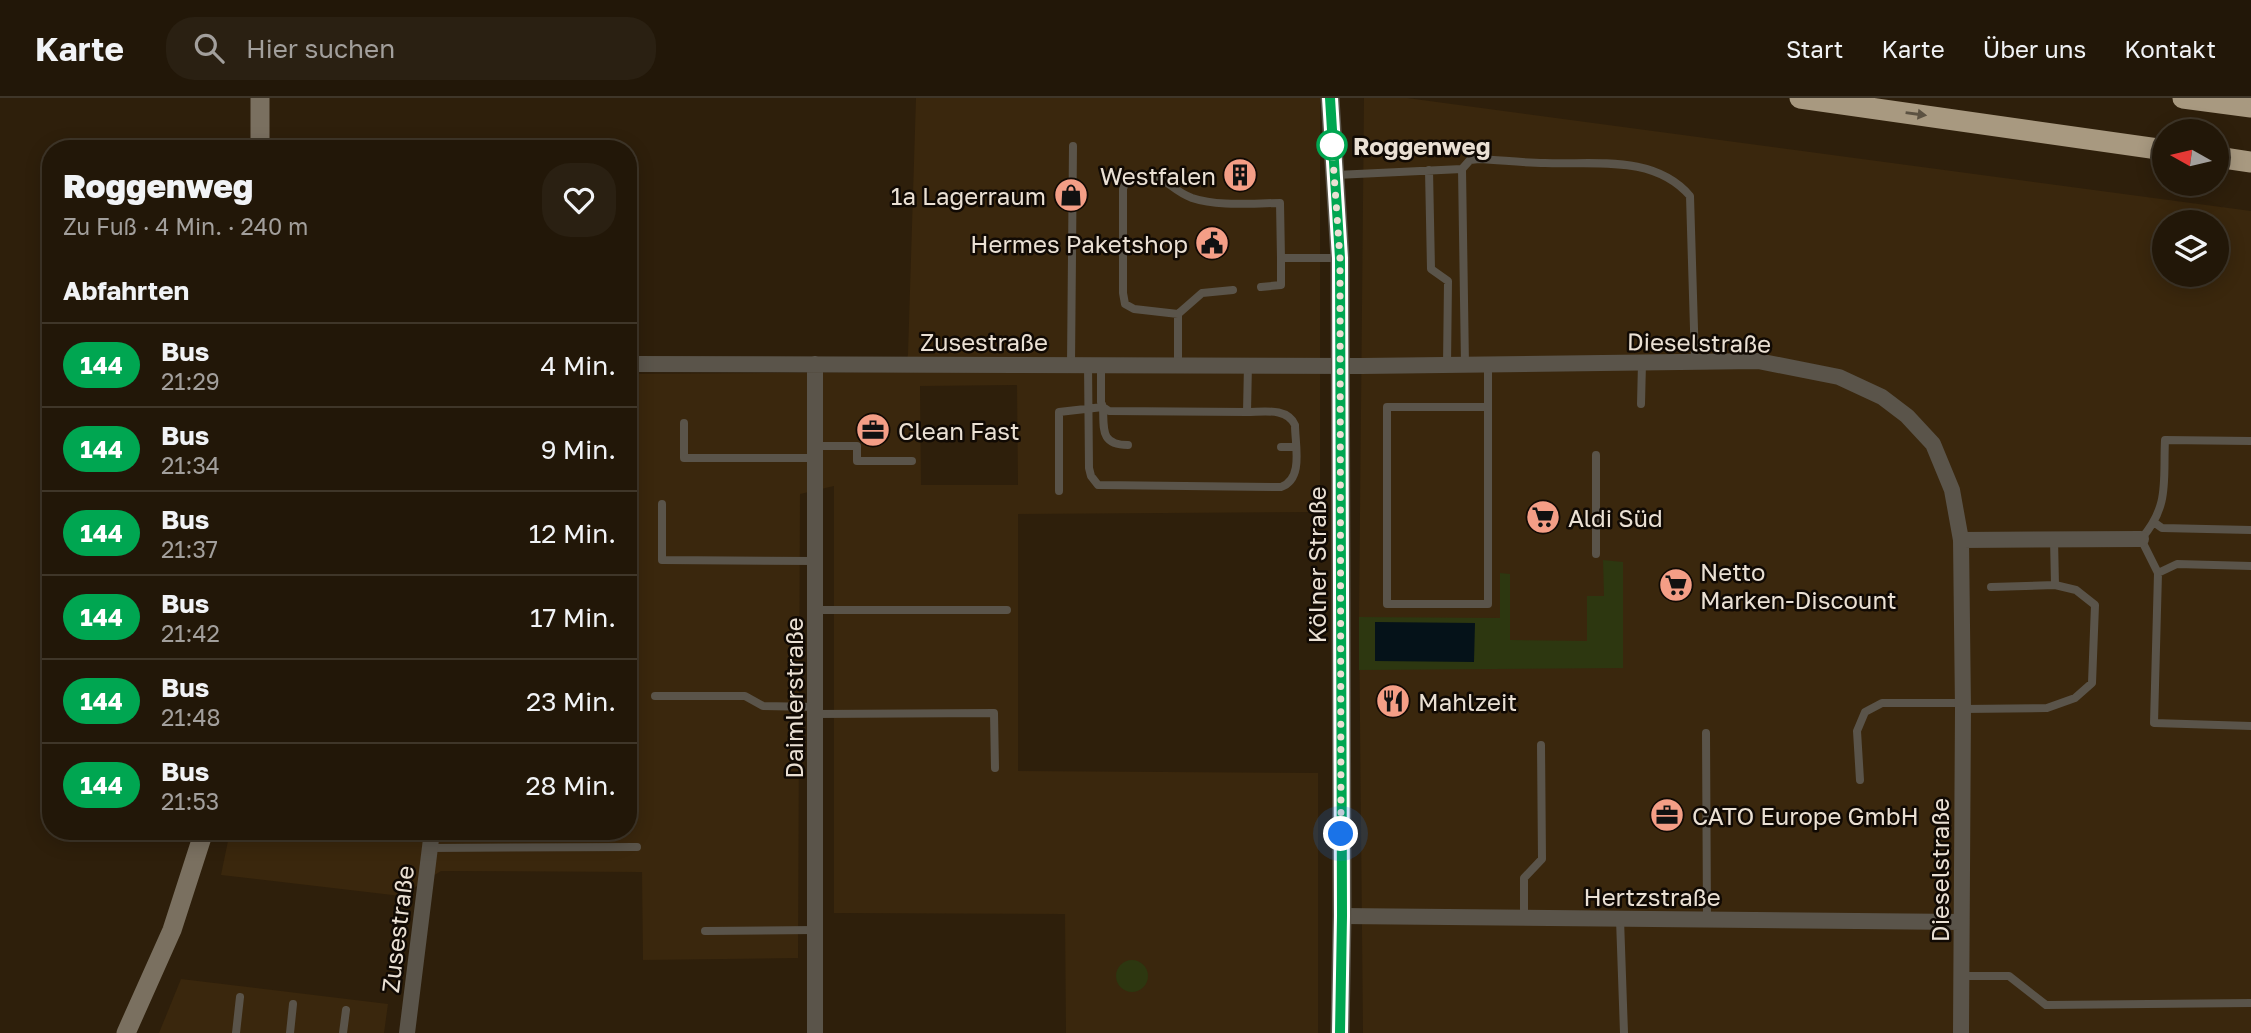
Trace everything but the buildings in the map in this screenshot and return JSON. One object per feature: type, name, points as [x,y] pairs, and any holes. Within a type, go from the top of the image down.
[{"type":"highway","points":[[1800,98],[2152,148]]},
{"type":"highway","points":[[2183,98],[2239,104]]},
{"type":"highway","points":[[2230,159],[2251,162]]},
{"type":"main road","points":[[260,98],[260,140]]},
{"type":"main road","points":[[126,1033],[172,930],[201,840]]},
{"type":"street","name":"Kölner Straße","points":[[1329,98],[1340,258],[1340,1033]]},
{"type":"street","name":"Dieselstraße","points":[[1340,365],[1758,361],[1839,377],[1882,397],[1907,416],[1933,444],[1952,491],[1961,540],[1961,1033]]},
{"type":"street","name":"Daimlerstraße","points":[[815,363],[816,1033]]},
{"type":"street","name":"Zusestraße","points":[[637,364],[1340,365]]},
{"type":"street","points":[[1961,540],[2141,539]]},
{"type":"street","name":"Zusestraße","points":[[407,1033],[431,840]]},
{"type":"street","name":"Hertzstraße","points":[[1342,916],[1961,922]]},
{"type":"lane","points":[[1071,364],[1073,146]]},
{"type":"lane","points":[[1465,365],[1462,169],[1470,160],[1479,159],[1544,163],[1616,163],[1648,169],[1680,184],[1690,195],[1695,362]]},
{"type":"lane","points":[[1334,175],[1462,169]]},
{"type":"lane","points":[[1429,170],[1431,269],[1448,281],[1447,365]]},
{"type":"lane","points":[[1233,290],[1202,293],[1178,314],[1134,309],[1125,304],[1123,189],[1127,178],[1137,175],[1158,176],[1190,197],[1208,202],[1280,203],[1281,285],[1261,287]]},
{"type":"lane","points":[[1282,258],[1340,258]]},
{"type":"lane","points":[[1178,314],[1178,364]]},
{"type":"lane","points":[[1641,404],[1642,363]]},
{"type":"lane","points":[[1095,364],[1103,407],[1104,431],[1111,443],[1128,445]]},
{"type":"lane","points":[[1059,491],[1059,412],[1088,408],[1103,407],[1108,411],[1284,413],[1292,418],[1295,425],[1294,478],[1281,487],[1103,486],[1093,480],[1089,468],[1088,408],[1095,364]]},
{"type":"lane","points":[[1247,412],[1248,365]]},
{"type":"lane","points":[[1488,365],[1488,407],[1488,604],[1387,604],[1387,407],[1488,407]]},
{"type":"lane","points":[[684,422],[684,458],[816,452],[857,446],[857,461],[912,461]]},
{"type":"lane","points":[[2251,442],[2165,440],[2163,503],[2155,523],[2141,539],[2158,573],[2154,723],[2251,726]]},
{"type":"lane","points":[[1280,447],[1295,447]]},
{"type":"lane","points":[[1596,454],[1596,554]]},
{"type":"lane","points":[[662,504],[662,559],[816,561]]},
{"type":"lane","points":[[2155,523],[2162,528],[2251,530]]},
{"type":"lane","points":[[2054,539],[2055,585]]},
{"type":"lane","points":[[2158,573],[2177,564],[2251,566]]},
{"type":"lane","points":[[1860,780],[1857,731],[1865,712],[1882,703],[2047,708],[2075,698],[2092,683],[2095,605],[2076,590],[2055,585],[1991,587]]},
{"type":"lane","points":[[816,610],[1007,610]]},
{"type":"lane","points":[[655,696],[745,696],[763,706],[816,711],[994,713],[995,768]]},
{"type":"lane","points":[[1706,733],[1707,919]]},
{"type":"lane","points":[[1524,918],[1524,877],[1542,859],[1541,745]]},
{"type":"lane","points":[[431,840],[638,847]]},
{"type":"lane","points":[[1620,919],[1624,1033]]},
{"type":"lane","points":[[705,931],[815,930]]},
{"type":"lane","points":[[1961,976],[2009,976],[2046,1005],[2251,1003]]},
{"type":"lane","points":[[236,1033],[240,997]]},
{"type":"lane","points":[[290,1033],[293,1004]]},
{"type":"lane","points":[[343,1033],[346,1010]]},
{"type":"shaded area","points":[[916,98],[1320,98],[1320,512],[1018,514],[1018,771],[1318,773],[1318,1033],[1066,1033],[1065,914],[834,913],[834,486],[800,494],[798,958],[643,960],[642,872],[441,871],[401,896],[221,875],[228,840],[637,840],[637,374],[905,372],[908,354]],"holes":[[[1017,385],[1018,485],[921,485],[920,386]]]},
{"type":"shaded area","points":[[1364,98],[1407,98],[2251,211],[2251,1033],[1363,1033],[1359,617]]},
{"type":"shaded area","points":[[1375,622],[1475,623],[1474,662],[1375,661]]},
{"type":"shaded area","points":[[181,979],[388,1004],[384,1033],[159,1033]]},
{"type":"green space","points":[[1603,560],[1623,562],[1623,668],[1359,670],[1359,617],[1500,618],[1500,573],[1510,574],[1510,640],[1587,641],[1587,596],[1604,596]]},
{"type":"green space","points":[[1132,960],[1144,964],[1148,976],[1144,988],[1132,992],[1120,988],[1116,976],[1120,964]]},
{"type":"bus line","name":"144","points":[[1330,98],[1340,258],[1340,1033]]},
{"type":"place","name":"Roggenweg","points":[[1332,145]]},
{"type":"place","name":"Westfalen","points":[[1240,175]]},
{"type":"place","name":"1a Lagerraum","points":[[1071,195]]},
{"type":"place","name":"Hermes Paketshop","points":[[1212,243]]},
{"type":"place","name":"Clean Fast","points":[[873,430]]},
{"type":"place","name":"Aldi Süd","points":[[1543,517]]},
{"type":"place","name":"Netto Marken-Discount","points":[[1676,585]]},
{"type":"place","name":"Mahlzeit","points":[[1393,701]]},
{"type":"place","name":"CATO Europe GmbH","points":[[1667,815]]},
{"type":"route","points":[[1332,145],[1340,258],[1341,834]]}]
